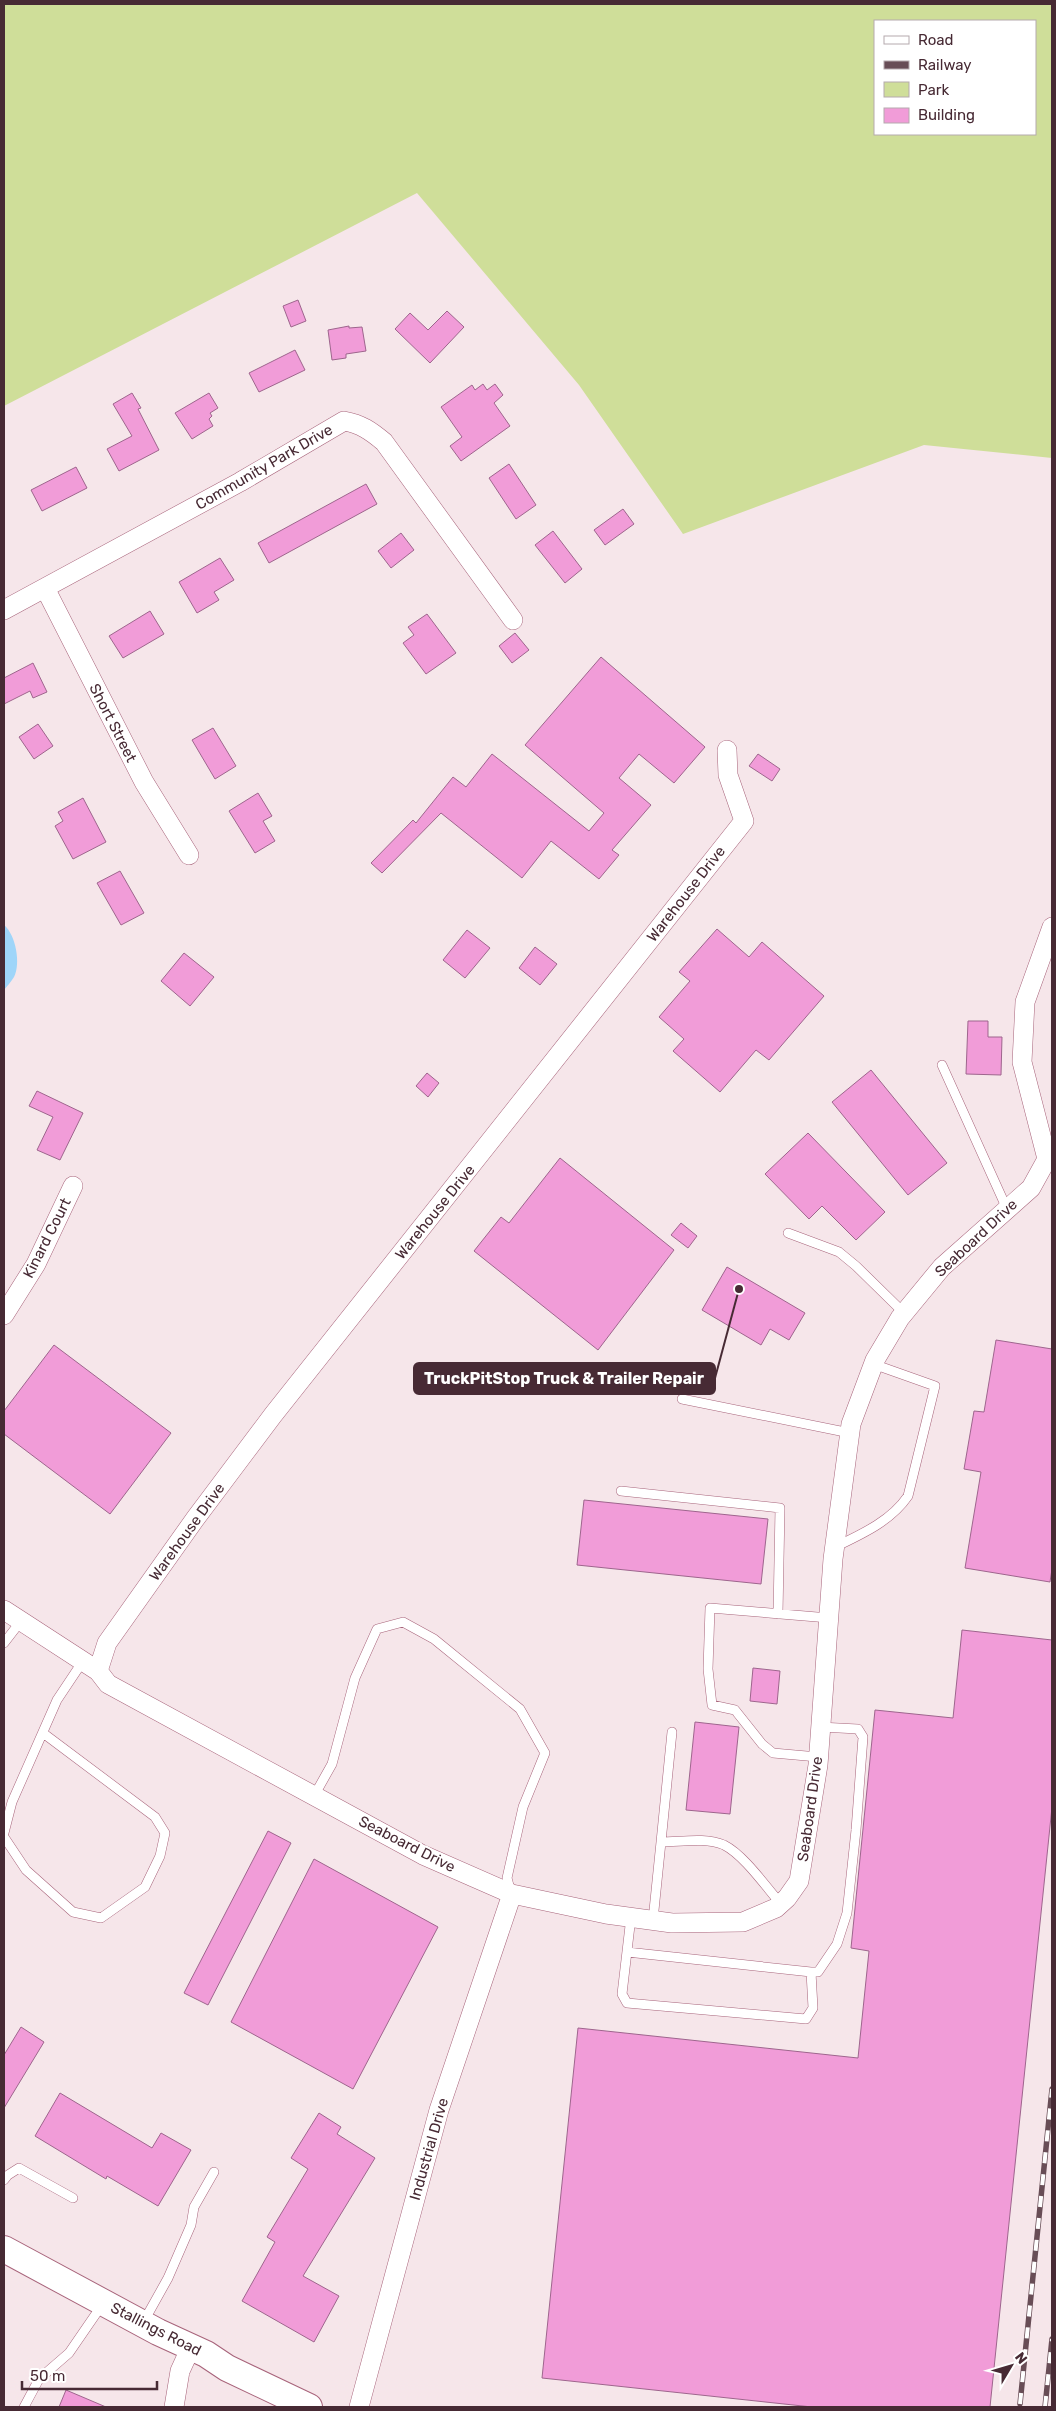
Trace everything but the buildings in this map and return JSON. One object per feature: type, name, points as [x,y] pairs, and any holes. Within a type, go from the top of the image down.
[{"type":"main road","name":"Stallings Road","points":[[4,2249],[142,2324],[191,2347],[227,2368],[309,2407]]},
{"type":"street","name":"Community Park Drive","points":[[4,610],[240,482],[344,421],[369,429],[384,442],[513,620]]},
{"type":"street","name":"Short Street","points":[[45,588],[144,782],[189,855]]},
{"type":"street","name":"Warehouse Drive","points":[[90,1666],[195,1519],[273,1415],[744,821],[728,775],[727,750]]},
{"type":"street","name":"Seaboard Drive","points":[[4,1610],[90,1666],[108,1684],[424,1855],[512,1894],[672,1923],[743,1922],[776,1908],[799,1881],[818,1758],[834,1547],[851,1424],[873,1364],[904,1312],[942,1266],[1031,1188],[1046,1159],[1022,1062],[1026,1002],[1052,927]]},
{"type":"street","name":"Kinard Court","points":[[4,1315],[36,1264],[73,1186]]},
{"type":"street","name":"Industrial Drive","points":[[359,2407],[439,2110],[512,1894]]},
{"type":"street","points":[[174,2407],[180,2371],[191,2347]]},
{"type":"lane","points":[[942,1065],[1007,1209]]},
{"type":"lane","points":[[788,1233],[839,1252],[904,1312]]},
{"type":"lane","points":[[834,1547],[864,1533],[898,1510],[908,1496],[935,1386],[873,1364]]},
{"type":"lane","points":[[682,1399],[850,1433]]},
{"type":"lane","points":[[621,1491],[780,1508],[778,1614]]},
{"type":"lane","points":[[818,1758],[773,1754],[762,1744],[736,1710],[712,1705],[708,1669],[710,1608],[829,1618]]},
{"type":"lane","points":[[4,1643],[21,1621]]},
{"type":"lane","points":[[314,1796],[332,1764],[355,1678],[377,1629],[402,1622],[434,1639],[520,1708],[546,1753],[523,1807],[507,1878],[512,1894]]},
{"type":"lane","points":[[4,1833],[12,1802],[57,1700],[90,1666]]},
{"type":"lane","points":[[627,1952],[818,1972],[828,1960],[837,1944],[847,1913],[863,1737],[858,1730],[820,1727]]},
{"type":"lane","points":[[652,1920],[672,1732]]},
{"type":"lane","points":[[4,1837],[26,1870],[73,1912],[100,1918],[145,1887],[160,1856],[165,1833],[154,1817],[43,1733]]},
{"type":"lane","points":[[661,1842],[702,1841],[724,1846],[743,1860],[781,1904]]},
{"type":"lane","points":[[631,1917],[622,1994],[627,2003],[806,2019],[813,2008],[811,1972]]},
{"type":"lane","points":[[4,2180],[19,2168],[73,2198]]},
{"type":"lane","points":[[142,2324],[168,2278],[192,2225],[194,2207],[214,2172]]},
{"type":"lane","points":[[24,2407],[40,2379],[69,2353],[104,2303]]},
{"type":"green space","points":[[4,4],[1052,4],[1052,458],[924,445],[683,534],[579,385],[417,193],[4,406]]},
{"type":"water","points":[[4,925],[14,942],[17,965],[14,977],[4,990]]},
{"type":"railway","points":[[1020,2404],[1052,2089]]},
{"type":"railway","points":[[1045,2407],[1052,2339]]},
{"type":"place","name":"TruckPitStop Truck & Trailer Repair","points":[[739,1289]]}]
